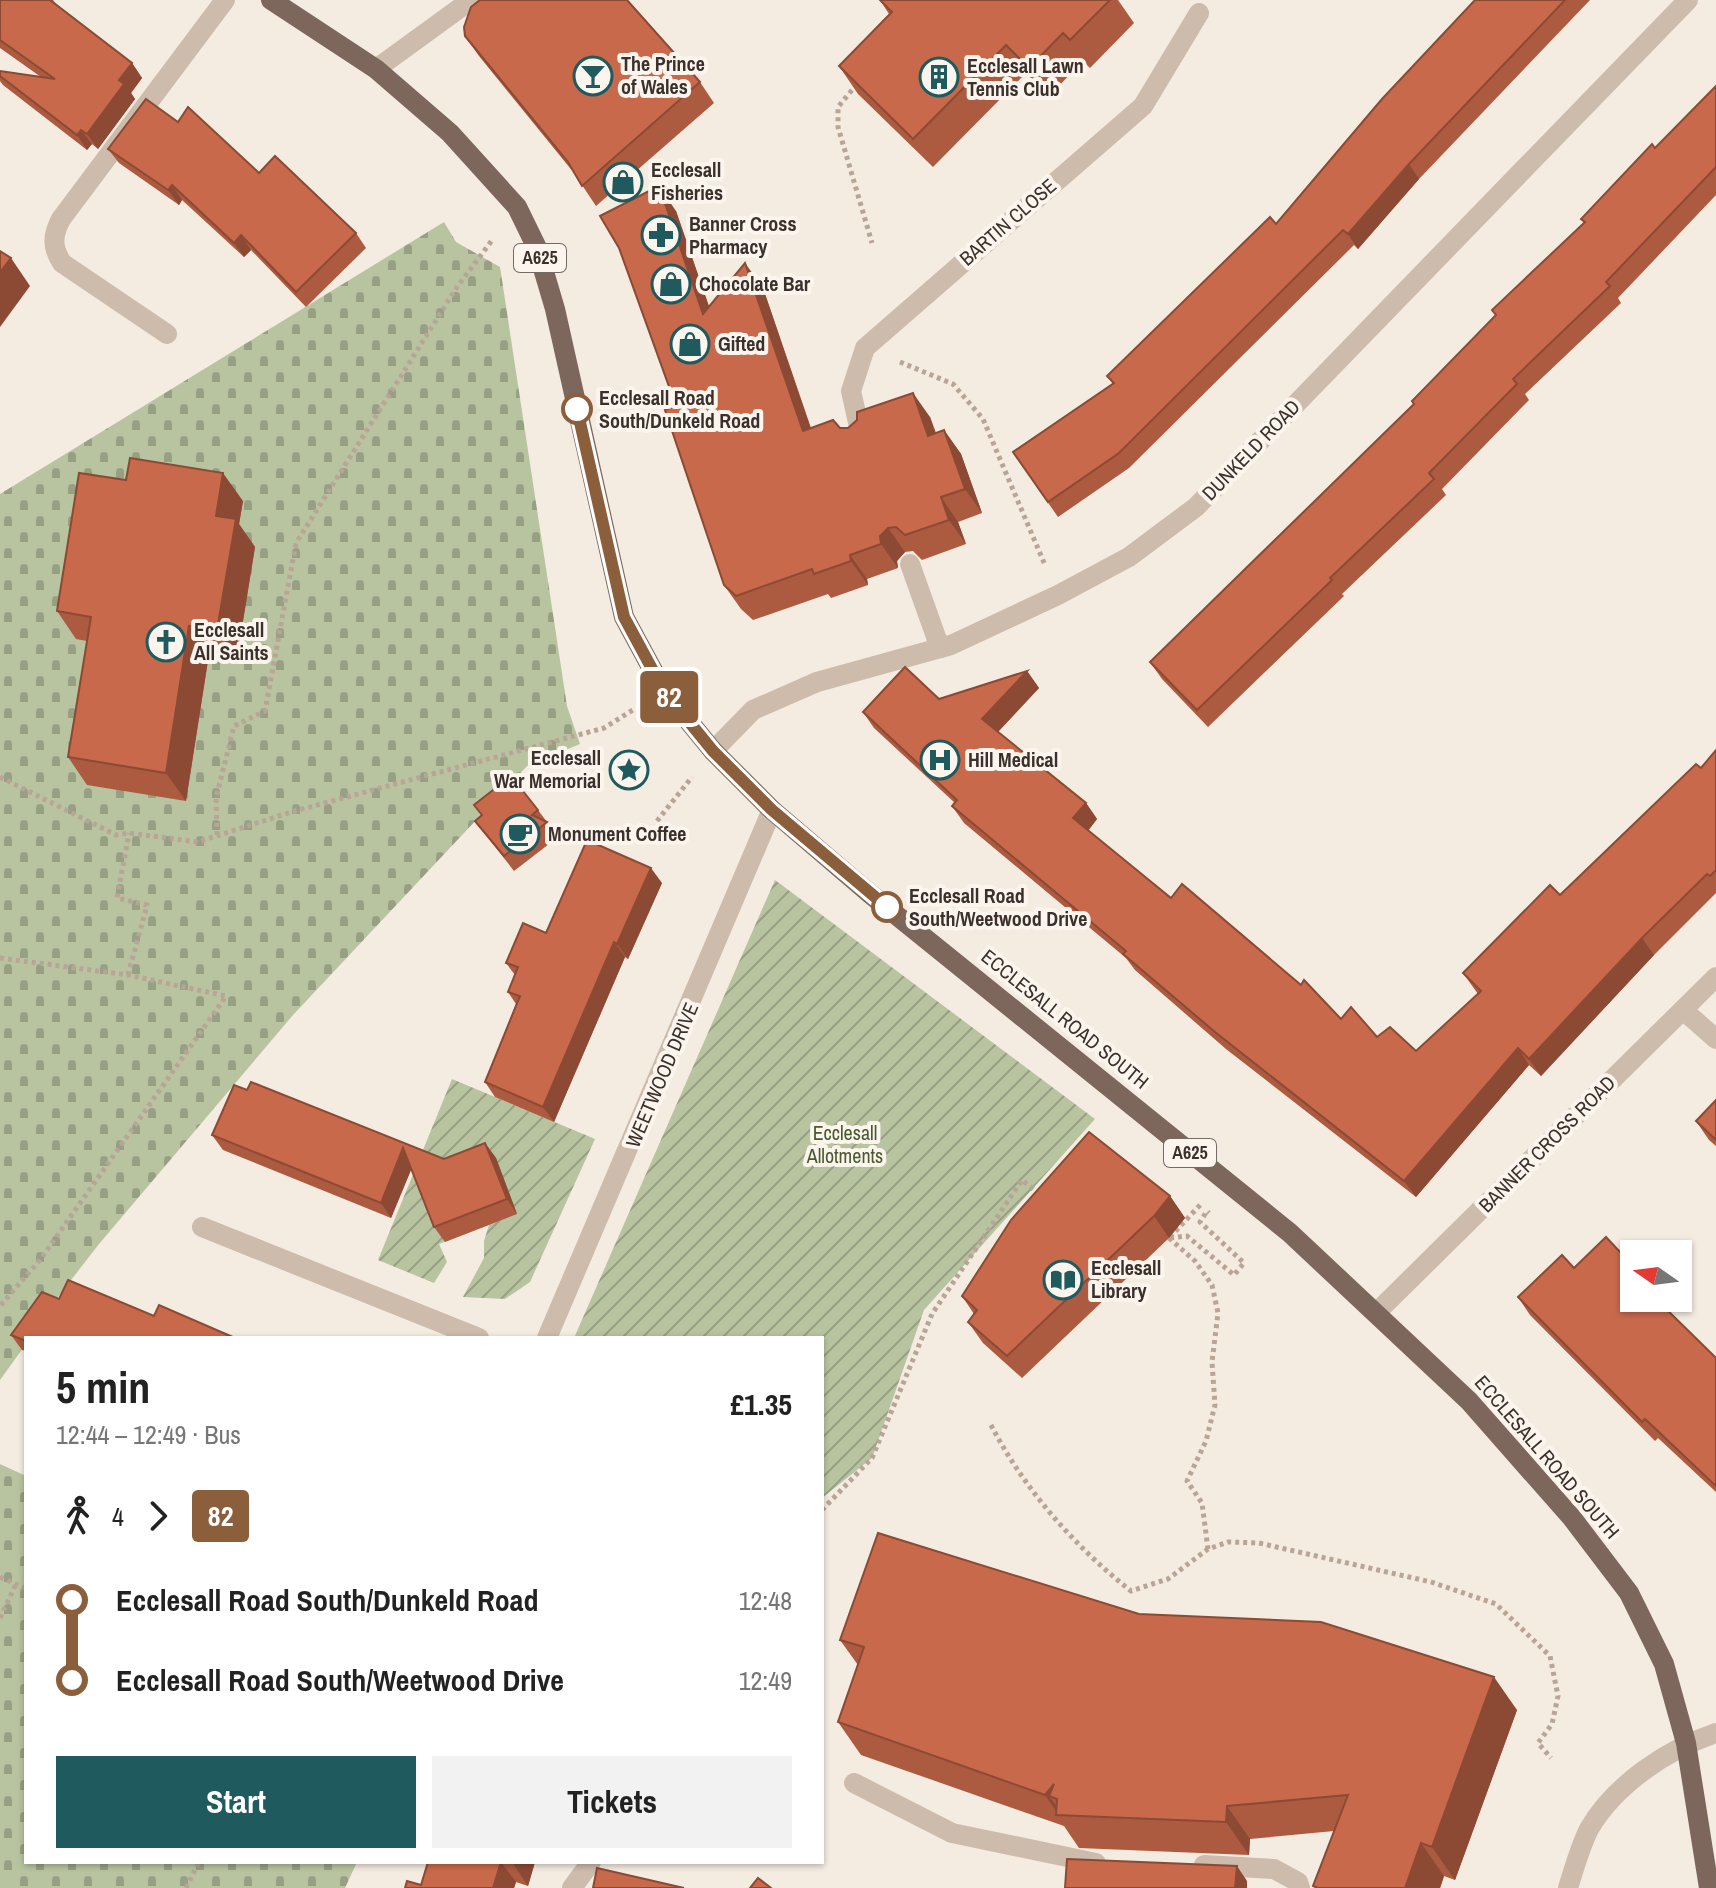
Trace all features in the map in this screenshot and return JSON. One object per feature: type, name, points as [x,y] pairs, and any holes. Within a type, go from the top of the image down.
[{"type":"main road","name":"ECCLESALL ROAD SOUTH","points":[[271,0],[376,69],[450,133],[517,207],[537,248],[555,309],[624,617],[664,691],[713,751],[772,810],[1290,1233],[1469,1401],[1572,1518],[1629,1593],[1664,1664],[1686,1743],[1709,1888]]},
{"type":"street","points":[[167,334],[62,263],[53,245],[54,236],[61,219],[225,0]]},
{"type":"street","points":[[376,69],[471,0]]},
{"type":"street","name":"DUNKELD ROAD","points":[[713,751],[753,710],[817,682],[940,648],[1058,595],[1129,557],[1196,507],[1688,0]]},
{"type":"street","name":"BARTIN CLOSE","points":[[865,348],[1143,106],[1199,13]]},
{"type":"street","points":[[862,440],[851,391],[865,348]]},
{"type":"street","points":[[910,564],[940,648]]},
{"type":"street","name":"WEETWOOD DRIVE","points":[[548,1336],[772,810]]},
{"type":"street","name":"BANNER CROSS ROAD","points":[[1377,1312],[1716,977]]},
{"type":"street","points":[[1683,1010],[1716,1039]]},
{"type":"street","points":[[202,1227],[474,1336]]},
{"type":"street","points":[[1568,1888],[1589,1830],[1607,1807],[1659,1760],[1686,1743],[1716,1733]]},
{"type":"street","points":[[854,1783],[952,1833],[1088,1863],[1118,1863]]},
{"type":"street","points":[[572,1888],[590,1864]]},
{"type":"street","points":[[1177,1865],[1274,1869],[1298,1882],[1300,1888]]},
{"type":"path","points":[[859,81],[838,107],[838,127],[872,243]]},
{"type":"path","points":[[217,835],[216,798],[234,726],[265,711],[296,543],[457,287],[493,239]]},
{"type":"path","points":[[865,348],[953,384],[983,419],[1058,595]]},
{"type":"path","points":[[0,777],[116,835],[129,833],[198,842],[291,812],[604,728],[664,691]]},
{"type":"path","points":[[657,821],[713,751]]},
{"type":"path","points":[[128,975],[147,905],[117,898],[129,833]]},
{"type":"path","points":[[0,958],[128,975],[226,996],[40,1260],[0,1306]]},
{"type":"path","points":[[824,1508],[872,1458],[932,1314],[1022,1180],[1047,1200]]},
{"type":"path","points":[[1169,1238],[1223,1180]]},
{"type":"path","points":[[1169,1238],[1187,1236],[1234,1275],[1244,1263],[1200,1222],[1207,1211],[1219,1221]]},
{"type":"path","points":[[1169,1238],[1195,1261],[1212,1285],[1218,1313],[1212,1362],[1215,1405],[1206,1441],[1187,1481],[1202,1503],[1208,1549]]},
{"type":"path","points":[[991,1425],[1006,1454],[1067,1531],[1095,1563],[1131,1591],[1168,1579],[1208,1549],[1228,1542],[1259,1543],[1431,1582],[1496,1604],[1550,1656],[1558,1696],[1552,1724],[1538,1743],[1551,1758]]},
{"type":"path","points":[[0,1577],[24,1588]]},
{"type":"path","points":[[0,1618],[16,1584]]},
{"type":"path","points":[[186,1888],[198,1864]]},
{"type":"green space","points":[[444,222],[456,242],[500,267],[567,706],[580,744],[527,766],[293,1015],[99,1244],[28,1336],[24,1336],[24,1347],[0,1380],[0,494]]},
{"type":"green space","name":"Ecclesall Allotments","points":[[775,880],[1095,1119],[924,1310],[872,1458],[824,1496],[824,1336],[575,1336]]},
{"type":"green space","points":[[452,1079],[595,1139],[530,1282],[505,1299],[463,1297],[484,1258],[484,1241],[489,1225],[439,1244],[447,1262],[434,1283],[378,1260]]},
{"type":"green space","points":[[0,1464],[24,1475],[24,1864],[356,1864],[345,1888],[0,1888]]},
{"type":"building","points":[[0,0],[50,0],[132,63],[119,80],[124,84],[87,134],[81,130],[77,135],[0,76],[0,71],[55,79],[0,40]]},
{"type":"building","name":"The Prince of Wales","points":[[480,0],[627,0],[700,82],[582,186],[568,162],[465,36],[464,27],[471,7]]},
{"type":"building","name":"Ecclesall Lawn Tennis Club","points":[[880,0],[1110,0],[1070,40],[1063,33],[1029,68],[1006,45],[913,139],[839,66],[892,12]]},
{"type":"building","points":[[1475,0],[1565,0],[1409,164],[1348,234],[1343,230],[1119,453],[1048,502],[1013,452],[1114,383],[1107,376],[1270,217],[1276,224],[1382,99]]},
{"type":"building","points":[[1716,86],[1716,167],[1606,282],[1610,286],[1513,379],[1517,384],[1429,473],[1434,479],[1197,710],[1150,662],[1414,404],[1412,401],[1496,315],[1492,310],[1585,222],[1581,219],[1652,144],[1655,148]]},
{"type":"building","points":[[146,99],[178,122],[188,107],[259,173],[275,156],[356,233],[296,292],[241,235],[234,243],[172,185],[168,190],[108,149]]},
{"type":"building","points":[[659,186],[703,314],[745,263],[803,431],[833,420],[840,428],[848,428],[857,420],[857,412],[913,393],[928,436],[944,430],[965,489],[941,497],[949,520],[905,535],[896,527],[888,528],[880,536],[881,544],[850,555],[851,561],[814,574],[812,569],[736,596],[724,585],[665,410],[676,406],[619,248],[600,216]]},
{"type":"building","points":[[0,251],[11,258],[0,272]]},
{"type":"building","name":"Ecclesall All Saints","points":[[130,458],[223,473],[216,516],[236,519],[217,630],[189,626],[166,773],[68,757],[91,617],[57,611],[79,473],[126,480]]},
{"type":"building","points":[[905,667],[939,699],[1027,671],[982,719],[1086,803],[1073,818],[1171,898],[1182,884],[1301,985],[1304,980],[1341,1019],[1351,1007],[1377,1037],[1390,1027],[1416,1051],[1481,991],[1463,973],[1550,885],[1560,895],[1696,764],[1701,768],[1716,750],[1716,870],[1710,876],[1707,874],[1642,938],[1529,1059],[1518,1048],[1404,1181],[1215,1032],[1123,954],[1126,951],[952,806],[957,800],[863,712]]},
{"type":"building","points":[[511,776],[538,810],[532,815],[547,822],[504,856],[475,821],[482,815],[474,805]]},
{"type":"building","points":[[587,840],[651,868],[617,944],[614,942],[543,1107],[485,1082],[520,996],[508,992],[518,967],[506,963],[523,923],[546,933]]},
{"type":"building","points":[[251,1082],[444,1159],[485,1143],[507,1199],[434,1227],[403,1148],[381,1203],[212,1135],[234,1085],[247,1090]]},
{"type":"building","points":[[1716,1100],[1716,1140],[1696,1121]]},
{"type":"building","name":"Ecclesall Library","points":[[1089,1132],[1170,1196],[1154,1216],[1007,1356],[968,1322],[977,1310],[962,1296],[1011,1220]]},
{"type":"building","points":[[1606,1237],[1620,1252],[1620,1312],[1669,1312],[1716,1358],[1716,1486],[1645,1419],[1642,1422],[1518,1297],[1562,1255],[1574,1268]]},
{"type":"building","points":[[68,1280],[154,1316],[159,1305],[230,1336],[24,1336],[24,1340],[11,1335],[42,1292],[59,1299]]},
{"type":"building","points":[[878,1533],[1139,1614],[1321,1622],[1494,1677],[1432,1847],[1421,1843],[1405,1888],[1318,1888],[1313,1886],[1348,1795],[1227,1806],[1226,1822],[1056,1815],[1057,1799],[1049,1796],[1054,1784],[1045,1795],[838,1722],[864,1647],[840,1640]]},
{"type":"building","points":[[1067,1859],[1237,1866],[1235,1888],[1065,1888]]},
{"type":"building","points":[[427,1864],[500,1864],[493,1888],[405,1888],[407,1881],[421,1885]]},
{"type":"building","points":[[597,1868],[684,1888],[593,1888]]},
{"type":"building","points":[[758,1878],[771,1888],[750,1888]]},
{"type":"bus line","name":"82","points":[[577,409],[624,617],[664,691],[713,751],[772,810],[887,907]]},
{"type":"place","name":"The Prince of Wales","points":[[593,76]]},
{"type":"place","name":"Ecclesall Lawn Tennis Club","points":[[939,77]]},
{"type":"place","name":"Ecclesall Fisheries","points":[[623,182]]},
{"type":"place","name":"Banner Cross Pharmacy","points":[[661,235]]},
{"type":"place","name":"Chocolate Bar","points":[[671,284]]},
{"type":"place","name":"Gifted","points":[[690,344]]},
{"type":"place","name":"Ecclesall Road South/Dunkeld Road","points":[[577,409]]},
{"type":"place","name":"Ecclesall All Saints","points":[[166,642]]},
{"type":"place","name":"Hill Medical","points":[[940,760]]},
{"type":"place","name":"Ecclesall War Memorial","points":[[629,770]]},
{"type":"place","name":"Monument Coffee","points":[[520,834]]},
{"type":"place","name":"Ecclesall Road South/Weetwood Drive","points":[[887,907]]},
{"type":"place","name":"Ecclesall Library","points":[[1063,1280]]}]
